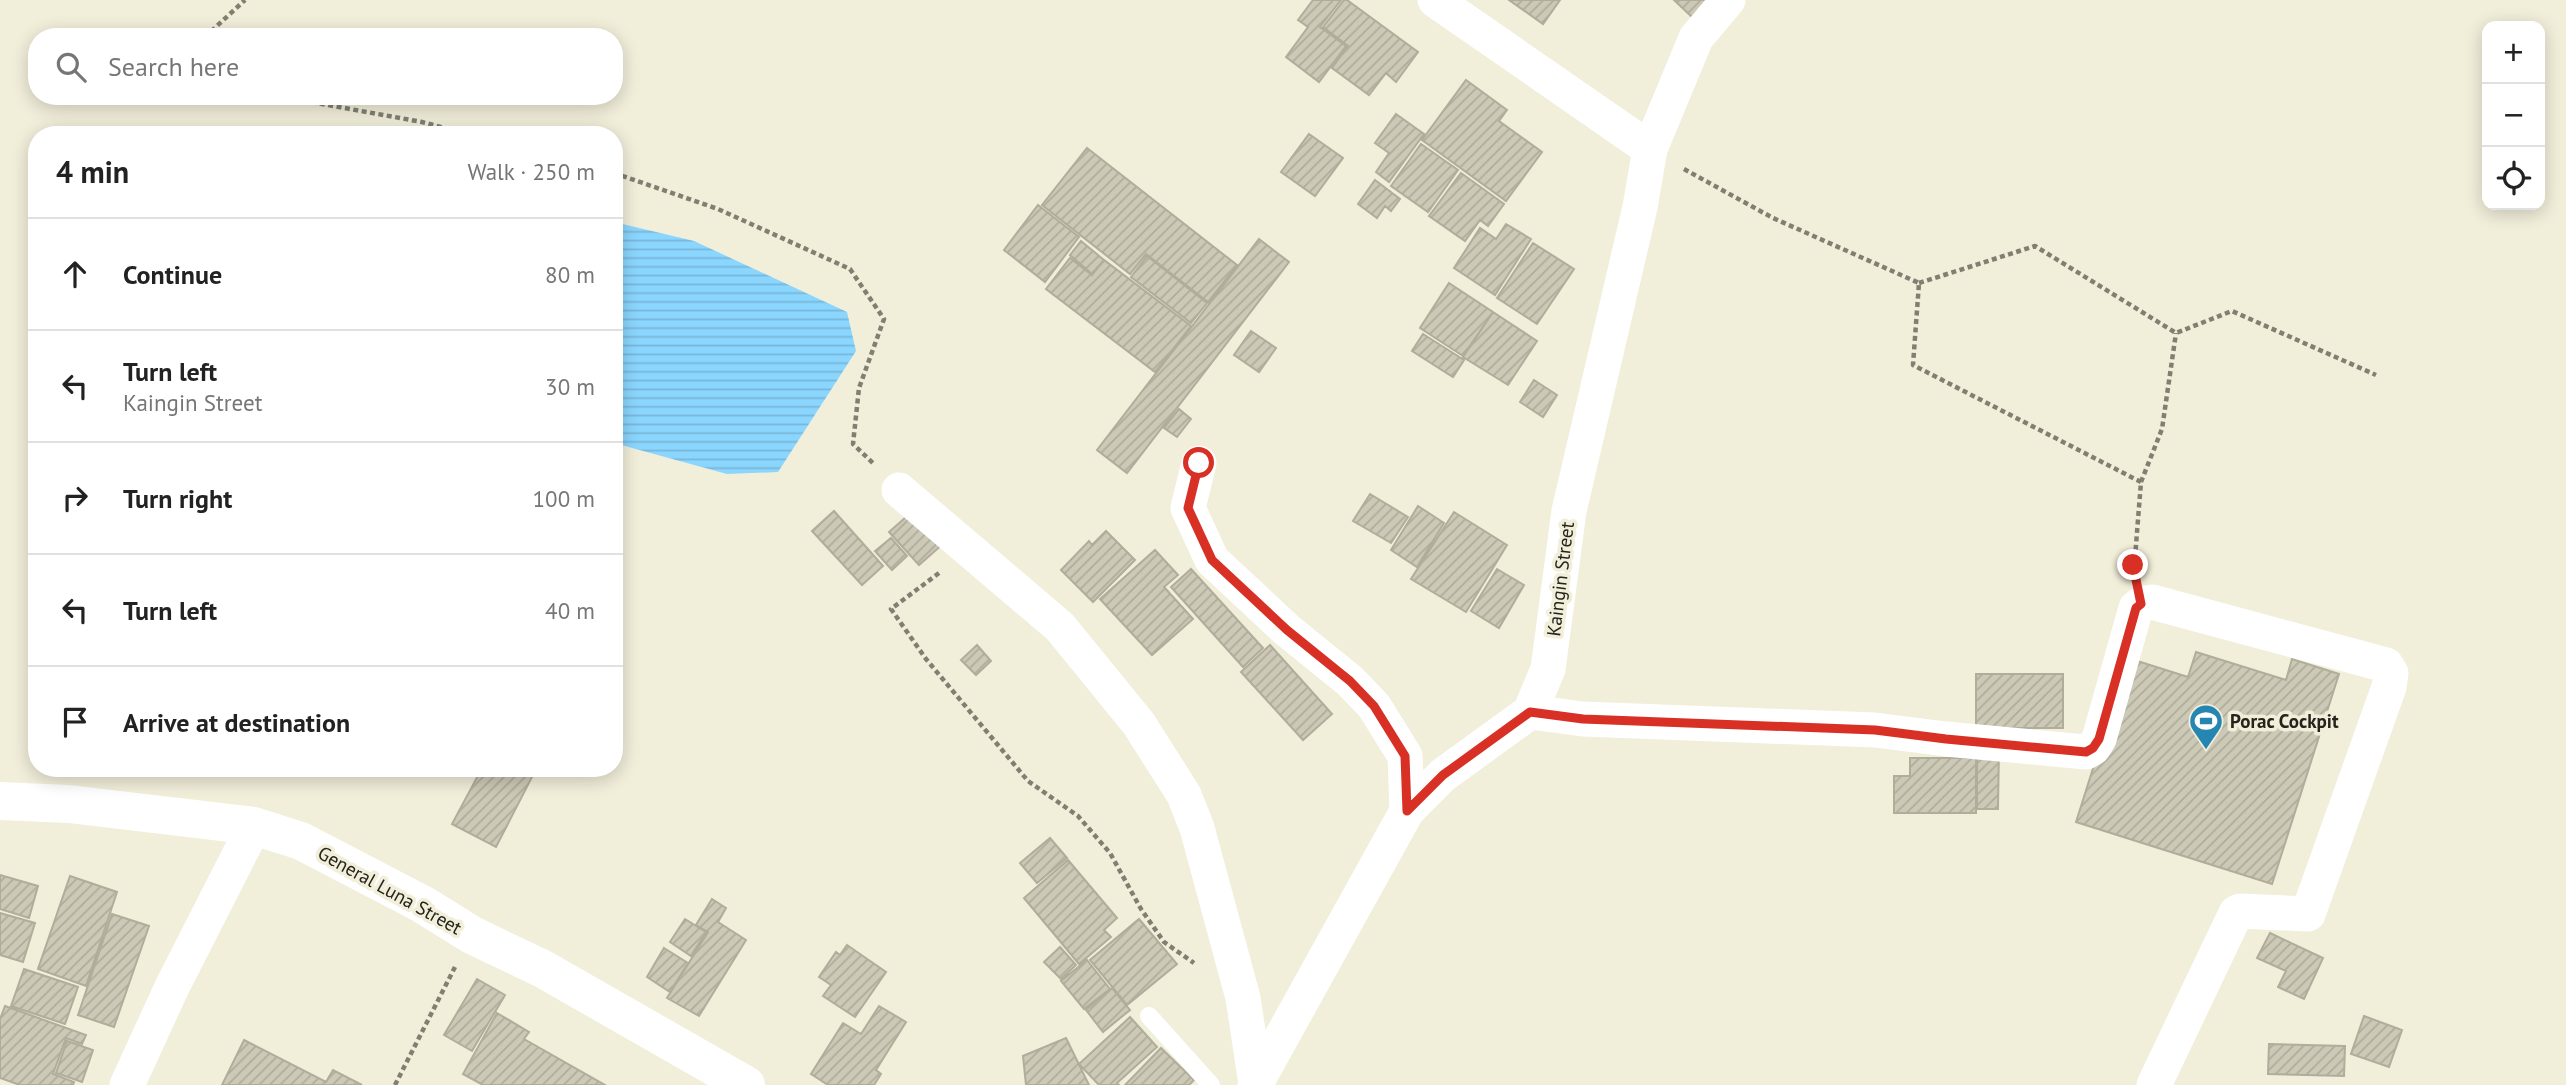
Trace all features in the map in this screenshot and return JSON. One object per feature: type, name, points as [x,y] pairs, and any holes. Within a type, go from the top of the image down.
[{"type":"street","points":[[1435,0],[1650,149]]},
{"type":"street","name":"Kaingin Street","points":[[1530,712],[1548,668],[1569,511],[1640,207],[1650,149],[1696,38],[1728,0]]},
{"type":"street","points":[[1199,463],[1188,508],[1212,560],[1287,630],[1350,681],[1374,706],[1405,756],[1407,811]]},
{"type":"street","points":[[899,491],[1060,627],[1139,724],[1184,795],[1198,828],[1243,998],[1255,1085]]},
{"type":"street","points":[[1255,1085],[1407,811],[1443,775],[1530,712],[1583,719],[1875,730],[2086,752],[2093,748],[2099,739],[2136,608],[2152,602],[2386,665],[2391,673],[2389,687],[2308,915],[2240,911],[2236,913],[2154,1085]]},
{"type":"street","name":"General Luna Street","points":[[0,801],[69,804],[254,826],[301,841],[422,904],[472,935],[543,969],[746,1085]]},
{"type":"street","points":[[127,1085],[172,987],[254,826]]},
{"type":"lane","points":[[1149,1016],[1211,1085]]},
{"type":"path","points":[[215,28],[245,0]]},
{"type":"path","points":[[328,105],[437,126]]},
{"type":"path","points":[[1650,149],[1773,218],[1919,284],[2035,246],[2176,332]]},
{"type":"path","points":[[623,176],[718,209],[850,269],[884,319],[859,388],[853,444],[899,491]]},
{"type":"path","points":[[1919,284],[1913,365],[2141,482]]},
{"type":"path","points":[[2176,332],[2232,311],[2376,375]]},
{"type":"path","points":[[2141,604],[2133,565],[2141,482],[2162,429],[2176,332]]},
{"type":"path","points":[[972,552],[891,609],[926,659],[1028,781],[1078,816],[1110,853],[1141,909],[1164,942],[1243,998]]},
{"type":"path","points":[[395,1085],[472,935]]},
{"type":"water","points":[[623,224],[694,241],[847,312],[856,351],[778,472],[727,474],[623,445]]},
{"type":"building","points":[[1313,0],[1341,0],[1320,27],[1346,46],[1319,82],[1286,57],[1308,27],[1298,20]]},
{"type":"building","points":[[1344,0],[1418,52],[1396,82],[1386,73],[1369,95],[1332,68],[1348,46],[1323,27]]},
{"type":"building","points":[[1509,0],[1560,0],[1543,24]]},
{"type":"building","points":[[1674,0],[1709,0],[1692,17]]},
{"type":"building","points":[[1466,80],[1507,110],[1499,121],[1542,152],[1506,201],[1422,140]]},
{"type":"building","points":[[1396,114],[1424,134],[1389,182],[1376,172],[1389,153],[1375,143]]},
{"type":"building","points":[[1309,134],[1343,158],[1315,196],[1281,172]]},
{"type":"building","points":[[1421,144],[1458,170],[1428,212],[1391,186]]},
{"type":"building","points":[[1087,148],[1237,265],[1208,302],[1146,254],[1130,274],[1042,205]]},
{"type":"building","points":[[1461,173],[1504,204],[1488,226],[1480,220],[1465,241],[1429,216]]},
{"type":"building","points":[[1375,180],[1400,199],[1391,211],[1385,206],[1377,218],[1358,204]]},
{"type":"building","points":[[1038,205],[1079,237],[1045,282],[1004,250]]},
{"type":"building","points":[[1506,224],[1531,239],[1495,295],[1454,268],[1480,228],[1496,239]]},
{"type":"building","points":[[1259,239],[1289,262],[1127,473],[1097,450]]},
{"type":"building","points":[[1081,241],[1104,260],[1092,274],[1070,255]]},
{"type":"building","points":[[1533,243],[1574,269],[1537,324],[1497,298]]},
{"type":"building","points":[[1147,256],[1207,303],[1191,323],[1131,277]]},
{"type":"building","points":[[1070,258],[1092,275],[1104,260],[1191,326],[1155,372],[1046,289]]},
{"type":"building","points":[[1449,283],[1493,312],[1463,356],[1420,328]]},
{"type":"building","points":[[1493,312],[1537,341],[1508,385],[1463,357]]},
{"type":"building","points":[[1251,331],[1276,348],[1259,372],[1234,355]]},
{"type":"building","points":[[1423,334],[1464,360],[1453,377],[1412,351]]},
{"type":"building","points":[[1534,380],[1557,395],[1543,417],[1520,402]]},
{"type":"building","points":[[1179,409],[1191,419],[1177,437],[1164,428]]},
{"type":"building","points":[[1370,494],[1408,517],[1391,543],[1353,521]]},
{"type":"building","points":[[1418,506],[1444,523],[1417,567],[1391,550]]},
{"type":"building","points":[[914,510],[944,543],[919,565],[889,532]]},
{"type":"building","points":[[834,511],[883,566],[862,585],[812,531]]},
{"type":"building","points":[[1454,512],[1507,545],[1466,612],[1411,579]]},
{"type":"building","points":[[1106,531],[1135,560],[1093,602],[1061,570],[1089,541],[1092,545]]},
{"type":"building","points":[[891,538],[907,556],[892,570],[875,551]]},
{"type":"building","points":[[1155,550],[1178,575],[1164,587],[1193,619],[1152,655],[1100,599]]},
{"type":"building","points":[[1191,569],[1263,648],[1243,667],[1171,587]]},
{"type":"building","points":[[1497,569],[1524,585],[1499,628],[1471,611]]},
{"type":"building","points":[[977,645],[991,661],[976,675],[961,660]]},
{"type":"building","points":[[1270,645],[1332,714],[1303,740],[1241,672]]},
{"type":"building","name":"Porac Cockpit","points":[[2196,652],[2286,680],[2292,659],[2339,674],[2272,884],[2076,822],[2128,658],[2188,677]]},
{"type":"building","points":[[1976,674],[2063,674],[2063,728],[1976,728]]},
{"type":"building","points":[[1999,746],[1998,809],[1977,809],[1977,757]]},
{"type":"building","points":[[1910,758],[1976,758],[1976,813],[1894,813],[1894,776],[1910,776]]},
{"type":"building","points":[[477,777],[532,777],[496,847],[452,824]]},
{"type":"building","points":[[1050,838],[1067,858],[1037,883],[1020,863]]},
{"type":"building","points":[[1068,860],[1117,918],[1104,930],[1111,937],[1079,964],[1024,898]]},
{"type":"building","points":[[0,875],[38,886],[29,918],[0,909]]},
{"type":"building","points":[[70,876],[117,892],[86,986],[38,969]]},
{"type":"building","points":[[712,899],[726,908],[718,922],[746,940],[699,1016],[667,998],[708,932],[696,925]]},
{"type":"building","points":[[0,913],[35,923],[23,962],[0,955]]},
{"type":"building","points":[[112,914],[149,926],[114,1027],[78,1015]]},
{"type":"building","points":[[685,919],[706,932],[691,956],[670,942]]},
{"type":"building","points":[[1139,919],[1177,964],[1127,1005],[1090,960]]},
{"type":"building","points":[[2270,933],[2323,958],[2304,999],[2278,987],[2286,971],[2257,958]]},
{"type":"building","points":[[847,945],[886,972],[855,1017],[823,996],[831,985],[819,977],[836,952],[840,955]]},
{"type":"building","points":[[1060,947],[1076,965],[1061,979],[1044,962]]},
{"type":"building","points":[[664,948],[688,963],[670,992],[647,977]]},
{"type":"building","points":[[1087,960],[1110,989],[1084,1009],[1061,981]]},
{"type":"building","points":[[24,969],[78,987],[65,1024],[11,1006]]},
{"type":"building","points":[[477,979],[505,995],[472,1051],[444,1035]]},
{"type":"building","points":[[1112,988],[1130,1010],[1103,1032],[1086,1010]]},
{"type":"building","points":[[5,1006],[86,1035],[82,1044],[66,1038],[53,1074],[74,1082],[73,1085],[20,1085],[0,1078],[0,1019]]},
{"type":"building","points":[[879,1006],[906,1022],[876,1070],[881,1074],[874,1085],[828,1085],[811,1074],[843,1023],[861,1034]]},
{"type":"building","points":[[497,1013],[529,1032],[524,1039],[605,1085],[483,1085],[463,1074]]},
{"type":"building","points":[[2364,1016],[2402,1030],[2389,1067],[2351,1054]]},
{"type":"building","points":[[1130,1017],[1157,1047],[1117,1083],[1119,1085],[1099,1085],[1079,1064]]},
{"type":"building","points":[[1066,1038],[1089,1085],[1026,1085],[1023,1056]]},
{"type":"building","points":[[244,1040],[326,1082],[333,1070],[362,1085],[222,1085]]},
{"type":"building","points":[[67,1041],[93,1050],[82,1082],[56,1073]]},
{"type":"building","points":[[2269,1044],[2345,1046],[2344,1076],[2268,1074]]},
{"type":"building","points":[[1161,1048],[1194,1080],[1189,1085],[1125,1085]]},
{"type":"place","name":"Porac Cockpit","points":[[2206,751]]},
{"type":"route","points":[[1199,463],[1188,508],[1212,560],[1287,630],[1350,681],[1374,706],[1405,756],[1407,811],[1443,775],[1530,712],[1583,719],[1875,730],[2086,752],[2093,748],[2099,739],[2136,608],[2141,604],[2133,565]]}]
